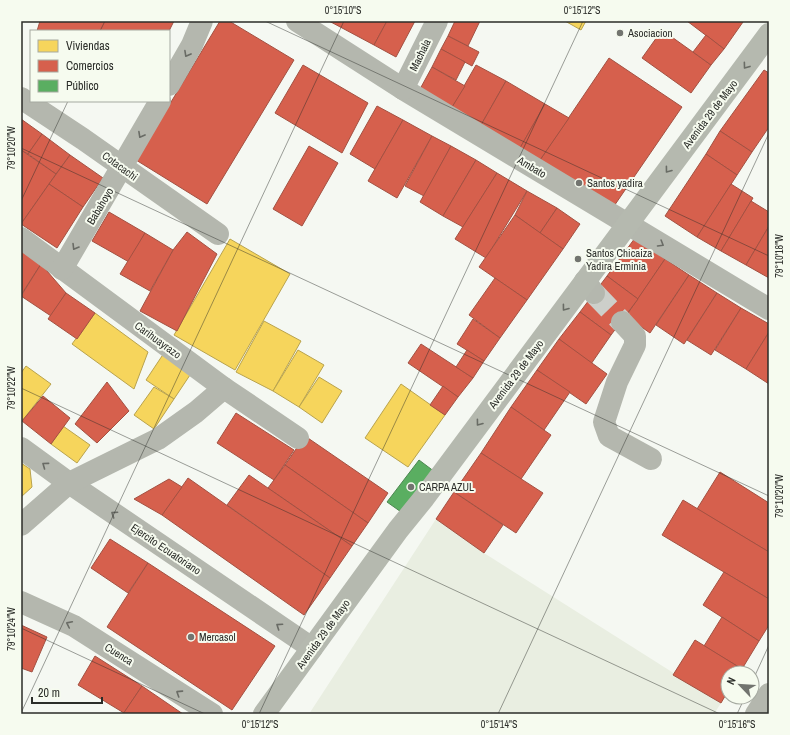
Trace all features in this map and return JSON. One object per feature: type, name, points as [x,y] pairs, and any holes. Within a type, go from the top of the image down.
[{"type":"main road","name":"Avenida 29 de Mayo","points":[[264,714],[312,648],[589,287],[628,224],[769,34]]},
{"type":"street","points":[[170,83],[192,45],[202,21]]},
{"type":"street","name":"Ambato","points":[[297,21],[403,89],[769,309]]},
{"type":"street","name":"Machala","points":[[403,89],[437,21]]},
{"type":"street","name":"Cotacachi","points":[[21,98],[218,234]]},
{"type":"street","name":"Babahoyo","points":[[62,269],[159,102]]},
{"type":"street","name":"Carihuayrazo","points":[[21,238],[224,388],[298,438]]},
{"type":"street","points":[[622,322],[636,336],[635,344],[617,382],[604,422],[609,436],[651,459]]},
{"type":"street","points":[[21,525],[69,483],[158,439],[196,412],[224,388]]},
{"type":"street","name":"Ejercito Ecuatoriano","points":[[21,448],[69,483],[312,648]]},
{"type":"street","name":"Cuenca","points":[[21,602],[74,626],[212,714]]},
{"type":"street","points":[[756,714],[769,694]]},
{"type":"shaded area","points":[[436,519],[484,553],[720,702],[714,714],[309,714]]},
{"type":"building: Viviendas","points":[[565,21],[586,21],[581,30]]},
{"type":"building: Viviendas","points":[[230,239],[290,274],[235,370],[174,335]]},
{"type":"building: Viviendas","points":[[95,313],[148,352],[134,389],[72,344]]},
{"type":"building: Viviendas","points":[[264,321],[301,341],[273,391],[236,372]]},
{"type":"building: Viviendas","points":[[298,350],[324,365],[299,407],[273,391]]},
{"type":"building: Viviendas","points":[[164,353],[192,372],[174,399],[146,380]]},
{"type":"building: Viviendas","points":[[26,366],[51,384],[22,421],[21,373]]},
{"type":"building: Viviendas","points":[[319,377],[342,391],[322,423],[299,407]]},
{"type":"building: Viviendas","points":[[401,384],[445,415],[408,467],[365,438]]},
{"type":"building: Viviendas","points":[[154,387],[174,399],[154,429],[134,415]]},
{"type":"building: Viviendas","points":[[63,426],[90,445],[77,463],[51,444]]},
{"type":"building: Viviendas","points":[[21,463],[30,469],[32,487],[21,497]]},
{"type":"building: Comercios","points":[[40,21],[174,21],[170,30],[37,30]]},
{"type":"building: Comercios","points":[[220,21],[229,21],[294,60],[207,204],[136,160]]},
{"type":"building: Comercios","points":[[329,21],[387,21],[374,45]]},
{"type":"building: Comercios","points":[[387,21],[415,21],[396,57],[374,45]]},
{"type":"building: Comercios","points":[[455,21],[480,21],[468,46],[448,36]]},
{"type":"building: Comercios","points":[[687,21],[742,21],[743,22],[724,49]]},
{"type":"building: Comercios","points":[[662,30],[711,65],[691,93],[642,58]]},
{"type":"building: Comercios","points":[[706,35],[724,49],[711,65],[693,52]]},
{"type":"building: Comercios","points":[[448,36],[479,52],[472,66],[441,49]]},
{"type":"building: Comercios","points":[[441,49],[465,62],[456,80],[432,67]]},
{"type":"building: Comercios","points":[[609,58],[682,107],[612,209],[540,160]]},
{"type":"building: Comercios","points":[[303,65],[368,103],[342,153],[275,113]]},
{"type":"building: Comercios","points":[[476,65],[506,81],[481,125],[452,107]]},
{"type":"building: Comercios","points":[[432,67],[465,86],[452,107],[420,89]]},
{"type":"building: Comercios","points":[[764,70],[769,73],[769,127],[752,152],[720,131]]},
{"type":"building: Comercios","points":[[506,81],[545,104],[520,148],[481,125]]},
{"type":"building: Comercios","points":[[545,104],[569,118],[540,160],[520,148]]},
{"type":"building: Comercios","points":[[377,106],[403,120],[375,169],[350,154]]},
{"type":"building: Comercios","points":[[21,119],[42,134],[28,154],[21,150]]},
{"type":"building: Comercios","points":[[403,120],[432,136],[397,198],[368,181]]},
{"type":"building: Comercios","points":[[720,131],[752,152],[737,175],[706,154]]},
{"type":"building: Comercios","points":[[42,134],[70,155],[56,174],[28,154]]},
{"type":"building: Comercios","points":[[432,136],[451,146],[424,196],[405,186]]},
{"type":"building: Comercios","points":[[309,146],[338,163],[302,226],[273,209]]},
{"type":"building: Comercios","points":[[451,146],[476,160],[443,216],[420,202]]},
{"type":"building: Comercios","points":[[21,150],[56,174],[21,224]]},
{"type":"building: Comercios","points":[[706,154],[737,175],[697,237],[665,216]]},
{"type":"building: Comercios","points":[[70,155],[103,178],[83,207],[49,184]]},
{"type":"building: Comercios","points":[[476,160],[497,173],[463,227],[443,216]]},
{"type":"building: Comercios","points":[[497,173],[527,191],[486,258],[455,239]]},
{"type":"building: Comercios","points":[[49,184],[83,207],[57,248],[21,224]]},
{"type":"building: Comercios","points":[[731,184],[753,198],[721,251],[697,237]]},
{"type":"building: Comercios","points":[[527,191],[557,208],[540,233],[515,215]]},
{"type":"building: Comercios","points":[[751,201],[769,212],[769,226],[746,265],[721,251]]},
{"type":"building: Comercios","points":[[557,208],[580,224],[563,249],[540,233]]},
{"type":"building: Comercios","points":[[109,212],[145,233],[129,262],[92,241]]},
{"type":"building: Comercios","points":[[515,215],[563,249],[527,300],[479,267]]},
{"type":"building: Comercios","points":[[769,226],[769,278],[746,265]]},
{"type":"building: Comercios","points":[[187,232],[217,254],[177,331],[140,311],[173,250]]},
{"type":"building: Comercios","points":[[145,233],[173,250],[150,291],[120,274]]},
{"type":"building: Comercios","points":[[635,238],[665,259],[638,299],[607,276]]},
{"type":"building: Comercios","points":[[21,250],[41,264],[21,295]]},
{"type":"building: Comercios","points":[[665,259],[689,275],[650,333],[626,316]]},
{"type":"building: Comercios","points":[[41,264],[66,293],[51,316],[21,296]]},
{"type":"building: Comercios","points":[[689,275],[717,293],[684,344],[656,325]]},
{"type":"building: Comercios","points":[[607,276],[638,299],[611,335],[580,312]]},
{"type":"building: Comercios","points":[[495,278],[527,300],[500,338],[469,315]]},
{"type":"building: Comercios","points":[[66,293],[95,313],[77,339],[48,319]]},
{"type":"building: Comercios","points":[[717,293],[741,308],[711,355],[687,340]]},
{"type":"building: Comercios","points":[[741,308],[769,324],[769,332],[746,369],[715,350]]},
{"type":"building: Comercios","points":[[580,312],[611,335],[591,364],[559,339]]},
{"type":"building: Comercios","points":[[473,319],[500,338],[484,361],[457,344]]},
{"type":"building: Comercios","points":[[769,332],[769,384],[746,369]]},
{"type":"building: Comercios","points":[[559,339],[607,374],[586,404],[537,370]]},
{"type":"building: Comercios","points":[[421,344],[473,378],[458,397],[408,363]]},
{"type":"building: Comercios","points":[[467,350],[484,361],[473,378],[456,367]]},
{"type":"building: Comercios","points":[[537,370],[570,392],[544,430],[511,407]]},
{"type":"building: Comercios","points":[[107,382],[129,411],[97,443],[75,424]]},
{"type":"building: Comercios","points":[[443,386],[458,397],[445,415],[430,405]]},
{"type":"building: Comercios","points":[[43,396],[70,418],[51,444],[22,421]]},
{"type":"building: Comercios","points":[[511,407],[551,435],[521,479],[481,453]]},
{"type":"building: Comercios","points":[[236,413],[294,450],[274,480],[217,443]]},
{"type":"building: Comercios","points":[[305,436],[388,493],[368,523],[285,465]]},
{"type":"building: Comercios","points":[[481,453],[543,493],[516,533],[454,492]]},
{"type":"building: Comercios","points":[[285,465],[368,523],[352,546],[268,488]]},
{"type":"building: Comercios","points":[[720,472],[769,503],[769,552],[697,509]]},
{"type":"building: Comercios","points":[[249,475],[352,546],[330,578],[227,505]]},
{"type":"building: Comercios","points":[[188,478],[330,578],[304,615],[162,515]]},
{"type":"building: Comercios","points":[[169,479],[182,487],[162,515],[134,499]]},
{"type":"building: Comercios","points":[[454,492],[503,525],[484,553],[436,519]]},
{"type":"building: Comercios","points":[[683,500],[769,552],[769,599],[662,535]]},
{"type":"building: Comercios","points":[[110,539],[148,563],[128,593],[91,568]]},
{"type":"building: Comercios","name":"Mercasol","points":[[148,563],[275,646],[232,710],[107,627]]},
{"type":"building: Comercios","points":[[724,572],[769,599],[769,625],[759,641],[703,605]]},
{"type":"building: Comercios","points":[[722,617],[759,641],[744,665],[735,665],[704,646]]},
{"type":"building: Comercios","points":[[21,625],[47,637],[32,672],[21,668]]},
{"type":"building: Comercios","points":[[695,640],[736,665],[720,665],[720,702],[673,675]]},
{"type":"building: Comercios","points":[[95,656],[142,686],[124,713],[78,685]]},
{"type":"building: Comercios","points":[[142,686],[183,714],[123,714]]},
{"type":"building: Público","name":"CARPA AZUL","points":[[419,460],[435,472],[404,514],[387,502]]},
{"type":"tunnel","points":[[594,293],[622,322]]},
{"type":"place","name":"Asociacion","points":[[620,33]]},
{"type":"place","name":"Santos yadira","points":[[579,183]]},
{"type":"place","name":"Santos Chicaiza Yadira Erminia","points":[[578,259]]},
{"type":"place","name":"CARPA AZUL","points":[[411,487]]},
{"type":"place","name":"Mercasol","points":[[191,637]]}]
